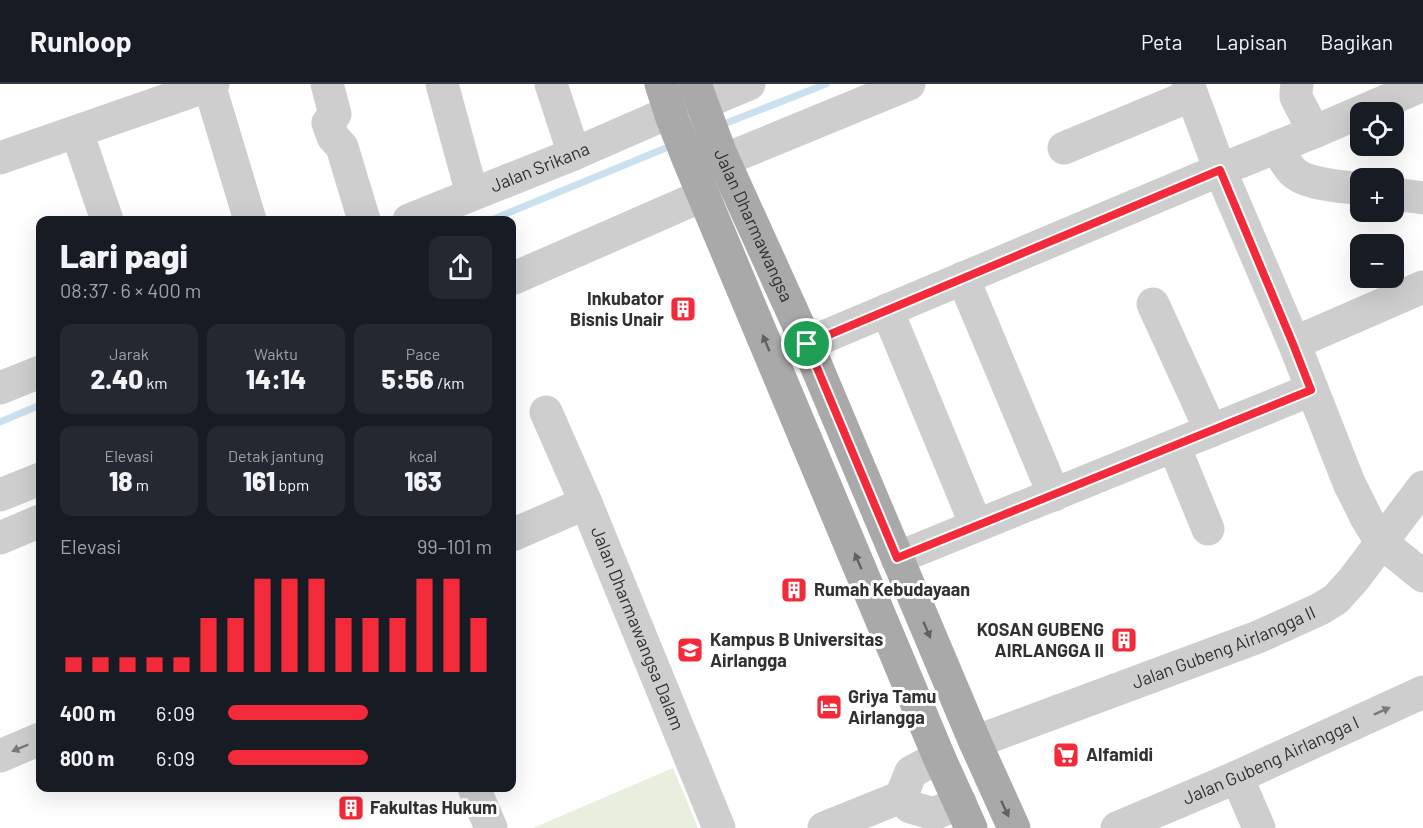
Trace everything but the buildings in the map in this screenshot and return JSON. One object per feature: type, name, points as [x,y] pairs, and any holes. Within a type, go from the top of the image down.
[{"type":"main road","name":"Jalan Dharmawangsa","points":[[700,99],[722,156],[807,344],[975,742],[1014,828]]},
{"type":"main road","name":"Jalan Dharmawangsa","points":[[668,105],[689,161],[965,815]]},
{"type":"street","points":[[0,158],[210,84],[249,216]]},
{"type":"street","points":[[327,84],[335,114],[328,123],[333,137],[342,147],[363,216]]},
{"type":"street","points":[[442,84],[472,194]]},
{"type":"street","points":[[551,84],[574,153]]},
{"type":"street","points":[[700,99],[748,84]]},
{"type":"street","points":[[722,156],[909,84]]},
{"type":"street","points":[[1297,84],[1296,97],[1314,132]]},
{"type":"street","points":[[807,344],[1423,85]]},
{"type":"street","points":[[1064,148],[1190,89],[1220,170],[1349,483],[1381,543],[1423,576]]},
{"type":"street","name":"Jalan Srikana","points":[[419,216],[574,153],[668,105]]},
{"type":"street","points":[[77,132],[106,216]]},
{"type":"street","points":[[1276,147],[1291,170],[1302,178],[1350,187]]},
{"type":"street","points":[[516,277],[704,195]]},
{"type":"street","points":[[1404,195],[1423,198]]},
{"type":"street","points":[[963,278],[1054,495]]},
{"type":"street","points":[[1293,344],[1423,287]]},
{"type":"street","points":[[1153,304],[1211,431]]},
{"type":"street","points":[[887,310],[976,525]]},
{"type":"street","points":[[0,388],[36,374]]},
{"type":"street","points":[[897,558],[1311,390]]},
{"type":"street","points":[[546,411],[586,503]]},
{"type":"street","points":[[1174,446],[1208,529]]},
{"type":"street","points":[[0,495],[36,481]]},
{"type":"street","name":"Jalan Gubeng Airlangga II","points":[[975,742],[1258,637],[1320,609],[1336,599],[1354,579],[1423,487]]},
{"type":"street","name":"Jalan Dharmawangsa Dalam","points":[[516,533],[586,503],[718,828]]},
{"type":"street","points":[[0,538],[36,522]]},
{"type":"street","name":"Jalan Gubeng Airlangga I","points":[[1117,828],[1172,817],[1236,777],[1423,692]]},
{"type":"street","points":[[0,756],[36,741]]},
{"type":"street","points":[[824,828],[901,797],[911,772],[939,757]]},
{"type":"street","points":[[1236,777],[1259,828]]},
{"type":"street","points":[[476,792],[491,828]]},
{"type":"street","points":[[901,797],[910,807],[934,814],[965,815]]},
{"type":"green space","points":[[673,768],[698,828],[533,828]]},
{"type":"waterway","points":[[719,126],[826,84]]},
{"type":"waterway","points":[[501,216],[673,145]]},
{"type":"waterway","points":[[0,422],[36,407]]},
{"type":"place","name":"Inkubator Bisnis Unair","points":[[683,309]]},
{"type":"place","name":"Rumah Kebudayaan","points":[[794,590]]},
{"type":"place","name":"KOSAN GUBENG AIRLANGGA II","points":[[1124,640]]},
{"type":"place","name":"Kampus B Universitas Airlangga","points":[[690,650]]},
{"type":"place","name":"Griya Tamu Airlangga","points":[[829,707]]},
{"type":"place","name":"Alfamidi","points":[[1066,755]]},
{"type":"place","name":"Fakultas Hukum","points":[[351,808]]},
{"type":"route","points":[[1220,170],[1311,390],[897,558],[807,344],[1220,170]]}]
